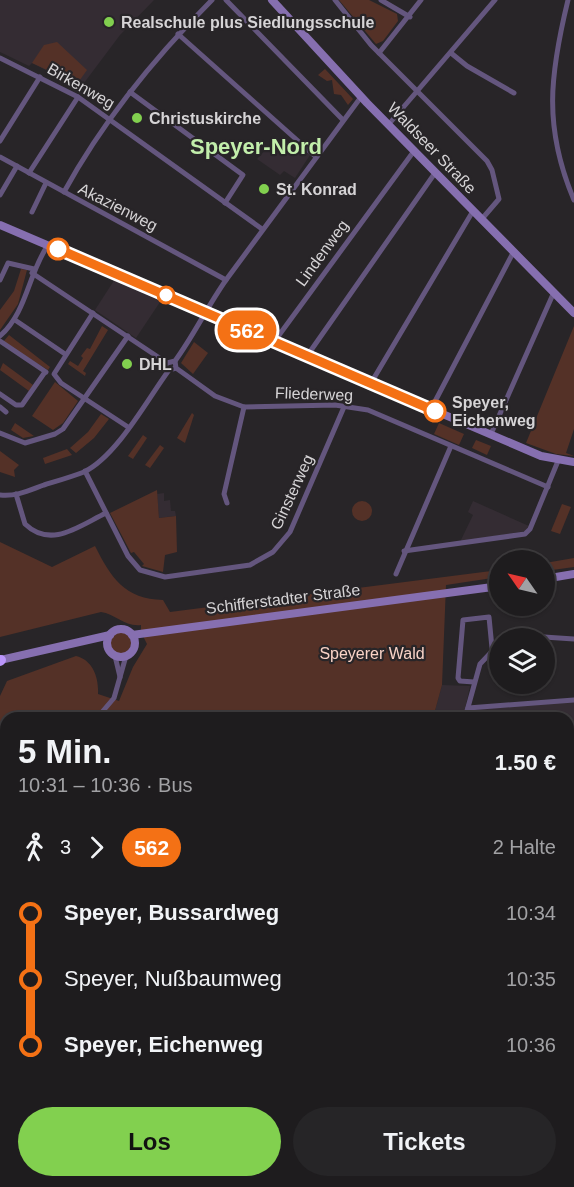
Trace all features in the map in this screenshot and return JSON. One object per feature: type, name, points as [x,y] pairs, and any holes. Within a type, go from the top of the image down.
[{"type":"main road","name":"Waldseer Straße","points":[[272,0],[361,97],[574,313]]},
{"type":"main road","points":[[0,225],[541,456],[574,462]]},
{"type":"main road","points":[[555,579],[574,576]]},
{"type":"main road","name":"Schifferstadter Straße","points":[[132,635],[489,587]]},
{"type":"main road","name":"Schifferstadter Straße","points":[[135,645],[153,634],[174,629]]},
{"type":"main road","points":[[0,661],[110,635],[120,630],[132,635],[135,645],[126,656],[112,653],[103,646],[78,643]]},
{"type":"main road","points":[[110,635],[112,653]]},
{"type":"street","points":[[64,192],[84,155],[130,92],[178,34],[212,0]]},
{"type":"street","points":[[226,0],[343,120]]},
{"type":"street","points":[[335,0],[346,18],[478,150],[492,170],[499,199],[481,220]]},
{"type":"street","points":[[381,0],[410,16]]},
{"type":"street","points":[[379,53],[421,0]]},
{"type":"street","points":[[389,124],[495,0]]},
{"type":"street","points":[[568,0],[554,65],[552,101],[558,142],[574,200]]},
{"type":"street","points":[[178,34],[316,157]]},
{"type":"street","points":[[451,53],[467,66],[513,93]]},
{"type":"street","name":"Birkenweg","points":[[0,58],[78,97],[262,229]]},
{"type":"street","points":[[0,141],[40,77]]},
{"type":"street","points":[[130,92],[243,175],[225,203]]},
{"type":"street","points":[[29,173],[78,97]]},
{"type":"street","points":[[167,363],[175,361],[197,330],[205,312],[226,280],[361,97]]},
{"type":"street","name":"Lindenweg","points":[[274,342],[414,151]]},
{"type":"street","name":"Akazienweg","points":[[0,157],[226,280]]},
{"type":"street","points":[[0,195],[17,166]]},
{"type":"street","points":[[307,356],[435,173]]},
{"type":"street","points":[[32,212],[46,183]]},
{"type":"street","points":[[371,383],[473,211]]},
{"type":"street","points":[[0,336],[15,320],[33,271],[48,245]]},
{"type":"street","points":[[431,409],[514,251]]},
{"type":"street","points":[[1,276],[9,262],[33,271],[167,363],[169,370]]},
{"type":"street","points":[[491,434],[554,292]]},
{"type":"street","points":[[54,374],[93,313]]},
{"type":"street","points":[[15,320],[65,354]]},
{"type":"street","points":[[0,433],[25,443],[55,435],[66,426],[128,336]]},
{"type":"street","points":[[0,341],[45,372],[54,374],[62,383],[128,428]]},
{"type":"street","points":[[0,495],[16,494],[85,471],[106,454],[128,428],[169,370],[177,368],[175,361]]},
{"type":"street","name":"Fliederweg","points":[[177,368],[215,396],[244,407],[344,407],[379,414],[548,488]]},
{"type":"street","points":[[0,394],[16,405],[22,405],[45,372]]},
{"type":"street","points":[[0,407],[6,412]]},
{"type":"street","points":[[227,503],[224,494],[244,407]]},
{"type":"street","name":"Ginsterweg","points":[[85,471],[131,562],[152,575],[165,577],[228,569],[256,562],[276,549],[290,532],[344,407]]},
{"type":"street","points":[[396,574],[451,446]]},
{"type":"street","points":[[404,551],[525,534],[530,529],[558,460]]},
{"type":"street","points":[[16,494],[25,524],[50,537],[60,536],[106,513]]},
{"type":"street","points":[[474,682],[458,678],[463,620],[489,617],[490,628]]},
{"type":"street","points":[[555,638],[574,639]]},
{"type":"street","points":[[467,712],[480,664],[489,652]]},
{"type":"street","points":[[112,653],[121,682]]},
{"type":"street","points":[[102,712],[114,698],[121,682],[126,656]]},
{"type":"street","points":[[468,708],[574,700]]},
{"type":"shaded area","points":[[0,0],[154,0],[120,35],[78,91],[72,83],[32,63],[29,66],[0,52]]},
{"type":"shaded area","points":[[274,141],[290,155],[299,145],[310,155],[295,178],[284,171],[280,175],[257,159]]},
{"type":"shaded area","points":[[115,279],[162,299],[136,338],[95,310]]},
{"type":"shaded area","points":[[164,493],[164,501],[170,500],[171,511],[175,511],[176,516],[159,518],[157,494]]},
{"type":"shaded area","points":[[473,501],[529,526],[525,531],[460,542],[473,515],[468,512]]},
{"type":"shaded area","points":[[442,685],[470,686],[465,709],[574,701],[574,712],[435,712]]},
{"type":"green space","points":[[339,0],[369,0],[397,14],[398,21],[383,41],[376,44]]},
{"type":"green space","points":[[57,42],[87,70],[77,84],[32,63],[44,45]]},
{"type":"green space","points":[[325,69],[353,99],[348,105],[341,95],[334,94],[332,80],[327,81],[318,75]]},
{"type":"green space","points":[[21,269],[27,270],[18,304],[0,330],[0,310],[14,291]]},
{"type":"green space","points":[[102,326],[108,330],[83,371],[86,373],[85,376],[68,364],[70,361],[78,366],[83,358],[81,356],[87,348],[90,349]]},
{"type":"green space","points":[[574,326],[574,429],[566,453],[574,456],[556,454],[526,443]]},
{"type":"green space","points":[[9,335],[50,367],[48,370],[3,342]]},
{"type":"green space","points":[[194,342],[208,353],[193,374],[181,363]]},
{"type":"green space","points":[[3,363],[33,385],[29,391],[0,370]]},
{"type":"green space","points":[[55,382],[78,401],[63,423],[53,430],[32,416]]},
{"type":"green space","points":[[192,413],[194,415],[185,443],[177,438]]},
{"type":"green space","points":[[101,414],[109,419],[94,438],[76,453],[70,448],[88,432]]},
{"type":"green space","points":[[15,423],[34,436],[23,438],[11,430]]},
{"type":"green space","points":[[439,423],[464,434],[459,445],[434,434]]},
{"type":"green space","points":[[143,435],[147,438],[133,459],[128,456]]},
{"type":"green space","points":[[476,440],[491,446],[487,455],[472,448]]},
{"type":"green space","points":[[160,445],[164,448],[150,468],[145,465]]},
{"type":"green space","points":[[67,449],[72,455],[45,464],[43,458]]},
{"type":"green space","points":[[0,451],[19,465],[14,470],[15,477],[0,472]]},
{"type":"green space","points":[[157,490],[159,518],[176,516],[177,552],[165,555],[163,572],[142,566],[144,564],[134,552],[131,553],[110,513]]},
{"type":"green space","points":[[362,501],[369,504],[372,511],[369,518],[362,521],[355,518],[352,511],[355,504]]},
{"type":"green space","points":[[562,504],[571,507],[560,534],[551,531]]},
{"type":"green space","name":"Speyerer Wald","points":[[0,542],[52,567],[95,546],[107,568],[121,585],[139,596],[163,600],[170,612],[489,571],[489,579],[446,585],[442,685],[435,712],[0,712],[0,696],[7,681],[76,656],[87,661],[94,670],[98,694],[119,701],[133,667],[147,644],[141,632],[141,625],[130,624],[101,612],[0,637]]},
{"type":"green space","points":[[574,558],[574,567],[555,570],[555,561]]},
{"type":"green space","points":[[120,632],[128,635],[131,643],[128,651],[120,654],[112,651],[109,643],[112,635]]},
{"type":"bus line","name":"562","points":[[58,249],[435,411]]},
{"type":"place","name":"Realschule plus Siedlungsschule","points":[[109,22]]},
{"type":"place","name":"Christuskirche","points":[[137,118]]},
{"type":"place","name":"St. Konrad","points":[[264,189]]},
{"type":"place","name":"DHL","points":[[127,364]]},
{"type":"place","name":"Speyer, Eichenweg","points":[[435,411]]},
{"type":"district","name":"Speyer-Nord","points":[[256,146]]}]
